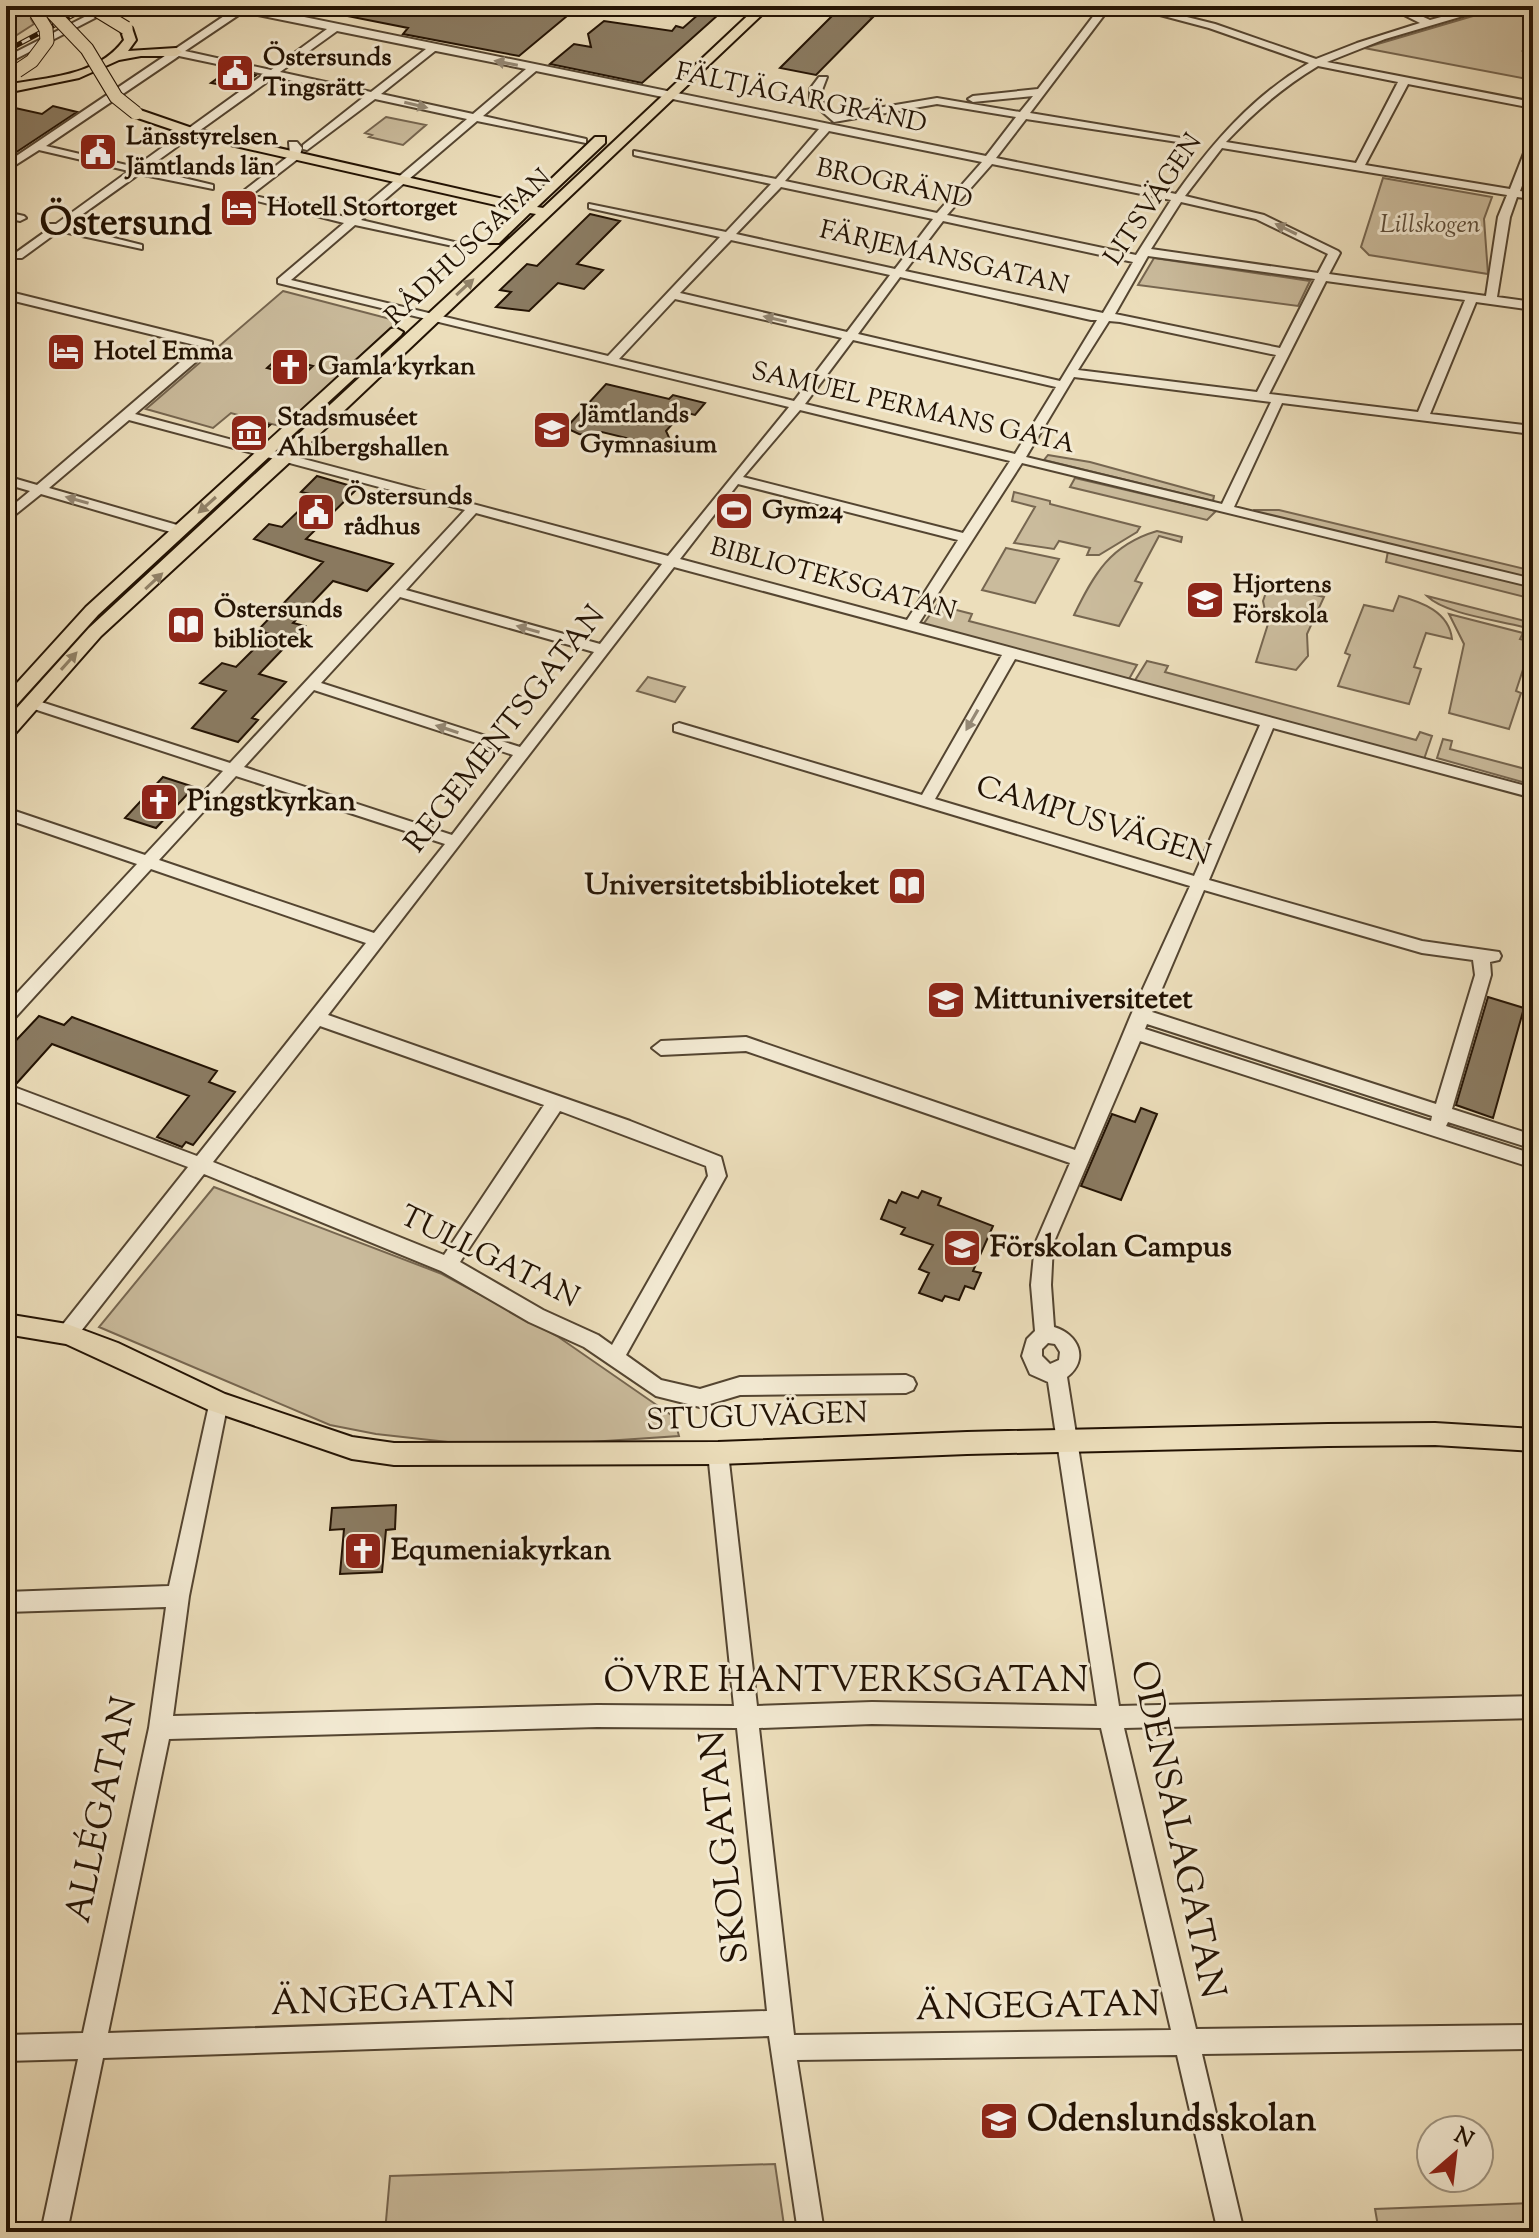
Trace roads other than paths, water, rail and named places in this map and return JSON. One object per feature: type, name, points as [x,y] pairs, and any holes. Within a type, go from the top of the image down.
[{"type":"main road","points":[[12,74],[32,61],[47,41],[46,29],[32,6]]},
{"type":"main road","points":[[46,6],[80,40],[116,97],[136,113],[191,132],[298,149]]},
{"type":"main road","points":[[60,6],[88,30],[127,88],[150,104],[203,124],[298,149],[542,205]]},
{"type":"main road","points":[[90,6],[126,28],[139,41],[176,52]]},
{"type":"main road","name":"RÅDHUSGATAN","points":[[6,706],[77,626],[179,530],[542,205],[661,93],[765,6]]},
{"type":"main road","name":"RÅDHUSGATAN","points":[[631,112],[661,93],[728,21]]},
{"type":"main road","points":[[118,57],[130,40],[126,28]]},
{"type":"main road","points":[[6,89],[88,70],[118,57],[141,52],[176,52]]},
{"type":"main road","name":"RÅDHUSGATAN","points":[[6,732],[95,632],[433,318],[610,131]]},
{"type":"main road","name":"STUGUVÄGEN","points":[[6,1324],[67,1334],[109,1350],[218,1402],[352,1448],[394,1454],[718,1453],[1067,1440],[1435,1434],[1533,1440]]},
{"type":"street","points":[[6,61],[113,6]]},
{"type":"street","name":"FÄLTJÄGARGRÄND","points":[[227,6],[1260,217],[1334,253],[1324,275]]},
{"type":"street","name":"REGEMENTSGATAN","points":[[67,1334],[735,479],[851,336],[940,217],[989,160],[1106,6]]},
{"type":"street","points":[[1131,6],[1209,13]]},
{"type":"street","points":[[1391,6],[1430,24]]},
{"type":"street","name":"LITSVÄGEN","points":[[910,626],[1018,459],[1178,198],[1219,144],[1281,85],[1317,63],[1492,6]]},
{"type":"street","points":[[6,168],[243,7]]},
{"type":"street","points":[[1170,9],[1317,63],[1533,105]]},
{"type":"street","points":[[18,256],[52,226],[98,199],[335,28]]},
{"type":"street","points":[[432,49],[298,149],[242,196],[463,247]]},
{"type":"street","points":[[176,52],[582,141]]},
{"type":"street","points":[[353,222],[534,68]]},
{"type":"street","points":[[823,79],[815,89],[814,99],[834,119],[937,101],[1187,142]]},
{"type":"street","points":[[1359,167],[1404,81]]},
{"type":"street","points":[[965,105],[977,98],[1039,92]]},
{"type":"street","points":[[609,362],[778,183],[826,127]]},
{"type":"street","points":[[1491,300],[1504,217],[1533,143]]},
{"type":"street","points":[[1219,144],[1533,196]]},
{"type":"street","points":[[38,147],[209,187]]},
{"type":"street","name":"BROGRÄND","points":[[638,153],[940,217],[1144,256],[1324,275],[1533,306]]},
{"type":"street","name":"FÄRJEMANSGATAN","points":[[593,206],[1285,353]]},
{"type":"street","points":[[6,215],[20,218]]},
{"type":"street","name":"SAMUEL PERMANS GATA","points":[[353,222],[282,281],[1533,583]]},
{"type":"street","points":[[52,226],[138,247]]},
{"type":"street","points":[[1262,395],[1324,275]]},
{"type":"street","points":[[6,295],[208,345],[6,518]]},
{"type":"street","points":[[672,295],[851,336],[1066,379],[1262,395],[1533,430]]},
{"type":"street","points":[[1423,415],[1472,297]]},
{"type":"street","points":[[1227,508],[1279,397]]},
{"type":"street","name":"BIBLIOTEKSGATAN","points":[[126,415],[1531,793]]},
{"type":"street","points":[[735,479],[965,538]]},
{"type":"street","points":[[6,480],[179,530]]},
{"type":"street","points":[[6,1016],[475,507]]},
{"type":"street","points":[[398,592],[603,650]]},
{"type":"street","points":[[927,800],[1011,653]]},
{"type":"street","points":[[313,685],[522,753]]},
{"type":"street","points":[[33,704],[454,841]]},
{"type":"street","points":[[661,1048],[746,1044],[1079,1159],[1268,723]]},
{"type":"street","name":"CAMPUSVÄGEN","points":[[679,728],[1422,947],[1487,955],[1440,1121]]},
{"type":"street","points":[[6,813],[375,940]]},
{"type":"street","points":[[315,1017],[715,1162],[717,1176],[615,1357]]},
{"type":"street","points":[[1137,1024],[1440,1121],[1533,1142]]},
{"type":"street","name":"TULLGATAN","points":[[6,1091],[448,1265],[615,1357],[656,1387],[700,1398],[740,1386],[906,1384]]},
{"type":"street","points":[[448,1265],[556,1102]]},
{"type":"street","points":[[1440,1121],[1533,1161]]},
{"type":"street","name":"ODENSALAGATAN","points":[[1079,1159],[1044,1244],[1041,1285],[1045,1336],[1034,1342],[1030,1353],[1042,1369],[1056,1371],[1110,1717],[1231,2232]]},
{"type":"street","name":"ALLÉGATAN","points":[[54,2232],[160,1728],[178,1596],[218,1402]]},
{"type":"street","name":"SKOLGATAN","points":[[718,1453],[782,2035],[811,2232]]},
{"type":"street","points":[[6,1602],[178,1596]]},
{"type":"street","name":"ÖVRE HANTVERKSGATAN","points":[[160,1728],[597,1716],[748,1717],[872,1713],[1110,1717],[1533,1707]]},
{"type":"street","name":"ÄNGEGATAN","points":[[6,2048],[782,2035],[1186,2042],[1533,2037]]},
{"type":"railway","points":[[6,51],[90,6]]},
{"type":"place","name":"Östersunds Tingsrätt","points":[[235,73]]},
{"type":"place","name":"Länsstyrelsen Jämtlands län","points":[[98,152]]},
{"type":"place","name":"Hotell Stortorget","points":[[239,208]]},
{"type":"place","name":"Hotel Emma","points":[[66,352]]},
{"type":"place","name":"Gamla kyrkan","points":[[290,367]]},
{"type":"place","name":"Jämtlands Gymnasium","points":[[552,430]]},
{"type":"place","name":"Stadsmuséet Ahlbergshallen","points":[[249,433]]},
{"type":"place","name":"Gym24","points":[[734,511]]},
{"type":"place","name":"Östersunds rådhus","points":[[316,512]]},
{"type":"place","name":"Hjortens Förskola","points":[[1205,600]]},
{"type":"place","name":"Östersunds bibliotek","points":[[186,625]]},
{"type":"place","name":"Pingstkyrkan","points":[[159,802]]},
{"type":"place","name":"Universitetsbiblioteket","points":[[907,886]]},
{"type":"place","name":"Mittuniversitetet","points":[[946,1000]]},
{"type":"place","name":"Förskolan Campus","points":[[962,1248]]},
{"type":"place","name":"Equmeniakyrkan","points":[[363,1551]]},
{"type":"place","name":"Odenslundsskolan","points":[[999,2121]]},
{"type":"district","name":"Östersund","points":[[126,225]]},
{"type":"park label","name":"Lillskogen","points":[[1430,225]]}]
